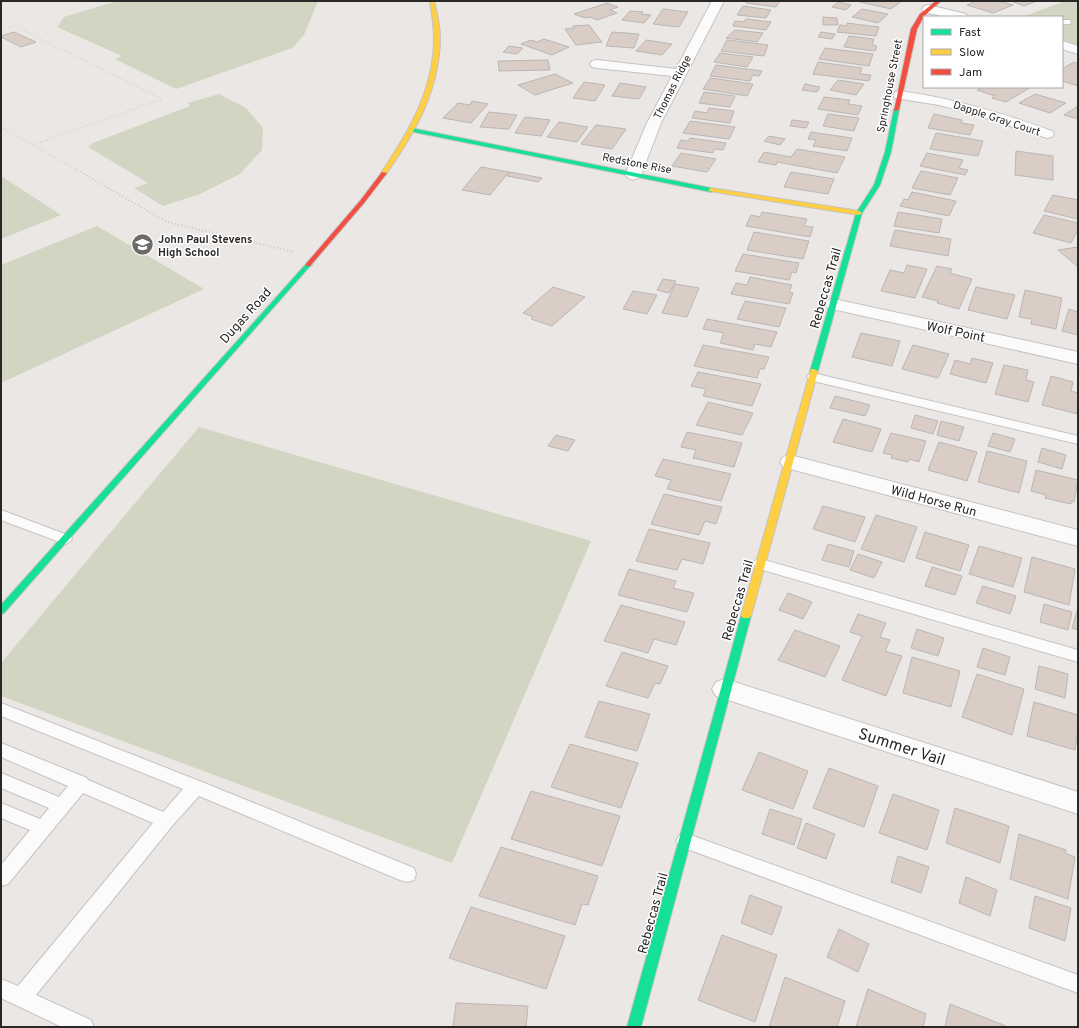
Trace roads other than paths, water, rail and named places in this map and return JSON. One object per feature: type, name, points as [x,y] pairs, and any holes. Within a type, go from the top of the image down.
[{"type":"street","name":"Dugas Road","points":[[3,606],[65,539],[315,257],[382,176],[400,150],[411,130],[424,99],[434,67],[436,38],[432,1]]},
{"type":"street","name":"Springhouse Street","points":[[877,185],[888,152],[914,29],[922,15],[939,1]]},
{"type":"street","name":"Thomas Ridge","points":[[633,175],[644,144],[712,2]]},
{"type":"street","points":[[928,9],[958,16]]},
{"type":"street","points":[[1063,45],[1078,50]]},
{"type":"street","points":[[598,64],[678,73]]},
{"type":"street","name":"Dapple Gray Court","points":[[900,95],[938,100],[967,106],[1047,134]]},
{"type":"street","name":"Redstone Rise","points":[[411,130],[633,175],[741,195],[859,213]]},
{"type":"street","name":"Rebeccas Trail","points":[[634,1027],[760,564],[859,213],[877,185]]},
{"type":"street","name":"Wolf Point","points":[[834,304],[1078,358]]},
{"type":"street","name":"Wild Horse Run","points":[[790,462],[1078,538]]},
{"type":"street","name":"Summer Vail","points":[[726,689],[1078,803]]},
{"type":"lane","points":[[813,377],[1078,440]]},
{"type":"lane","points":[[1,515],[65,539]]},
{"type":"lane","points":[[760,564],[1078,656]]},
{"type":"lane","points":[[1,709],[407,874]]},
{"type":"lane","points":[[1,750],[81,783],[166,821]]},
{"type":"lane","points":[[1,780],[62,806]]},
{"type":"lane","points":[[1,878],[81,783]]},
{"type":"lane","points":[[21,998],[166,821],[196,787]]},
{"type":"lane","points":[[1,810],[43,828]]},
{"type":"lane","points":[[685,841],[1078,984]]},
{"type":"lane","points":[[1,988],[84,1027]]},
{"type":"place","name":"John Paul Stevens High School","points":[[143,245]]}]
